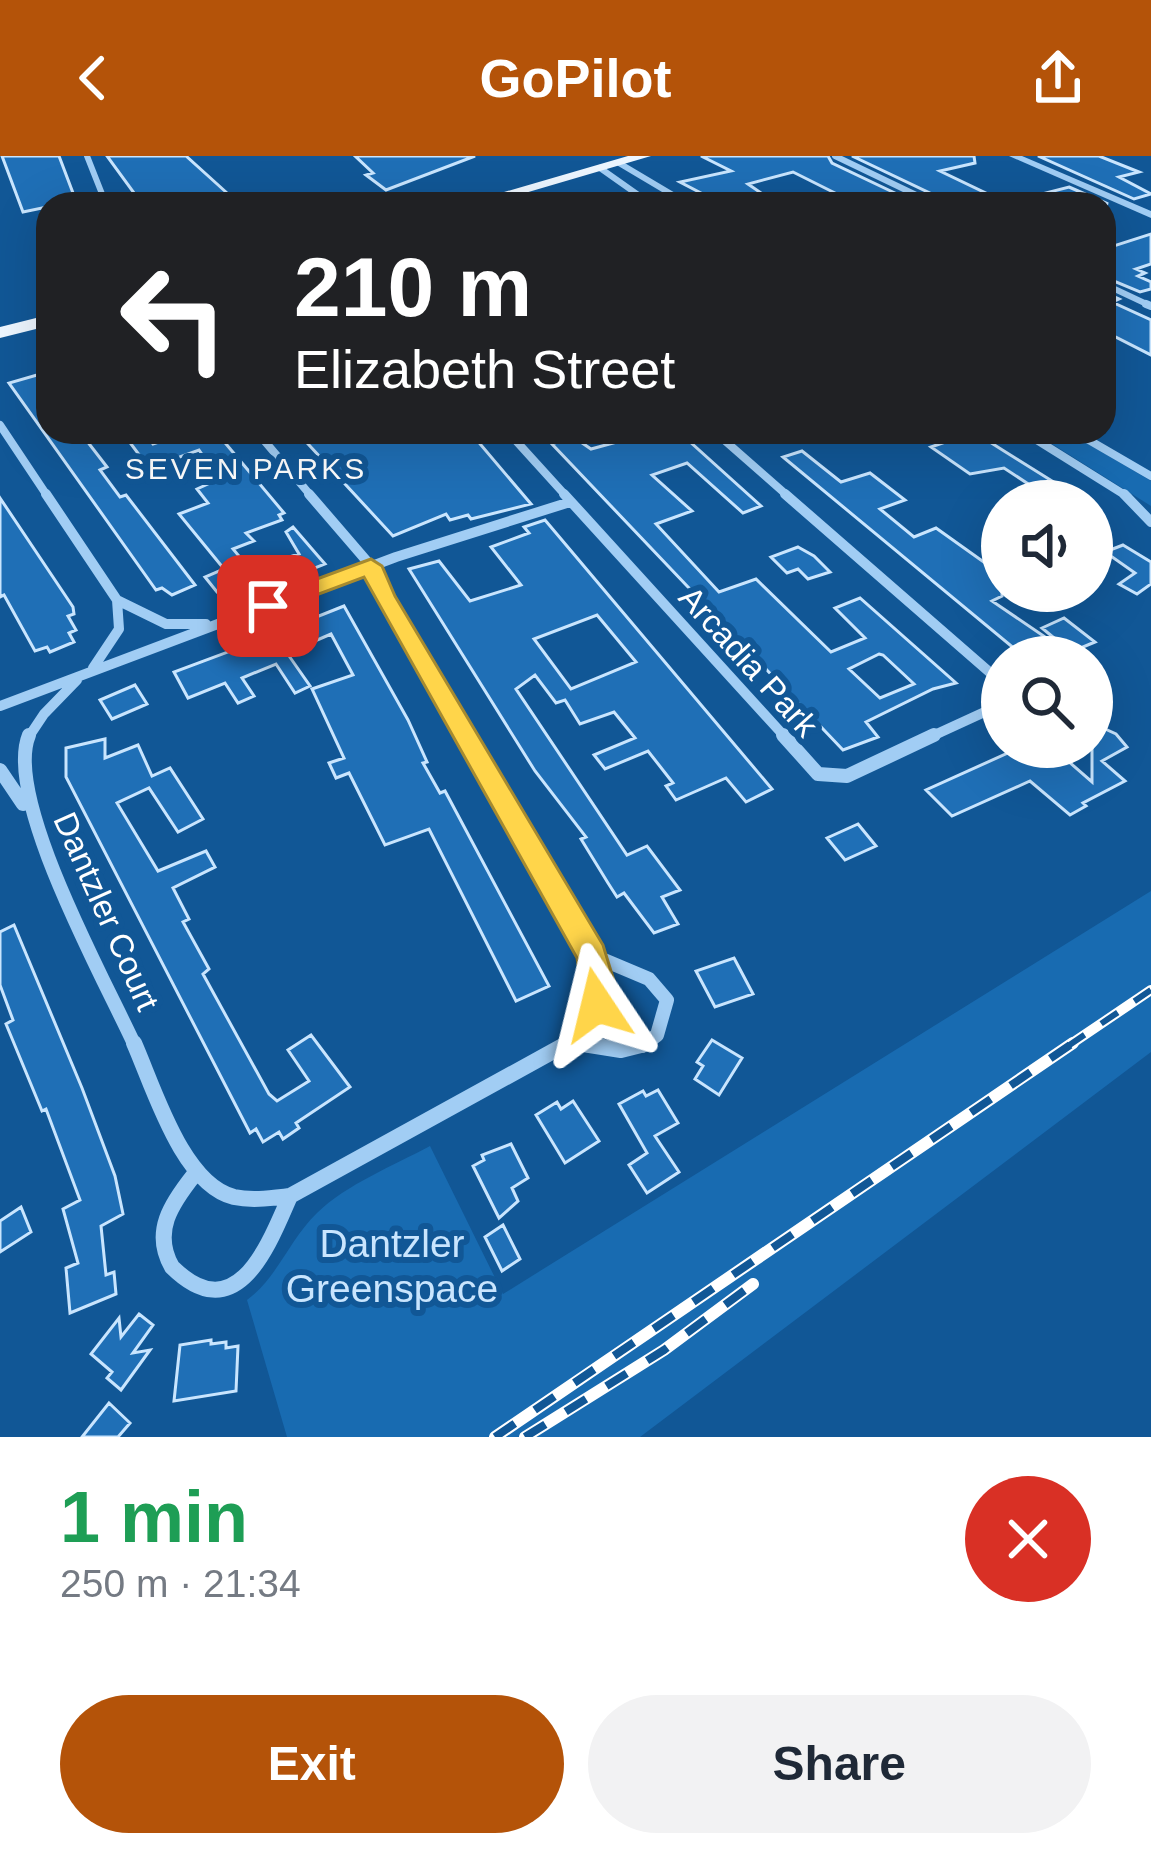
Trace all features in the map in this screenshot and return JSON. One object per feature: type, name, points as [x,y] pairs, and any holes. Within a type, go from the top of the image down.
[{"type":"main road","points":[[514,192],[644,156]]},
{"type":"main road","points":[[0,333],[36,323]]},
{"type":"street","points":[[87,156],[101,192]]},
{"type":"street","points":[[835,156],[910,192]]},
{"type":"street","points":[[1014,156],[1098,192]]},
{"type":"street","points":[[619,163],[668,192]]},
{"type":"street","points":[[600,168],[603,175],[631,192]]},
{"type":"street","points":[[1116,200],[1151,215]]},
{"type":"street","points":[[1116,290],[1151,307]]},
{"type":"street","points":[[0,425],[117,600],[166,624],[195,626],[236,618]]},
{"type":"street","points":[[266,444],[371,566],[383,596],[592,955],[599,984],[597,1005],[585,1030],[571,1042],[290,1196],[246,1202],[227,1197],[194,1175],[166,1216],[162,1242],[171,1267],[194,1286],[224,1289],[246,1277],[265,1256],[290,1196]]},
{"type":"street","name":"Arcadia Park","points":[[519,444],[818,774],[847,776],[981,714]]},
{"type":"street","points":[[729,444],[981,665]]},
{"type":"street","points":[[1043,444],[1134,500],[1151,522]]},
{"type":"street","points":[[1096,444],[1151,476]]},
{"type":"street","points":[[0,706],[371,566],[570,502]]},
{"type":"street","points":[[84,675],[118,629],[117,600]]},
{"type":"street","name":"Dantzler Court","points":[[84,675],[45,711],[27,739],[18,768],[33,820],[194,1175]]},
{"type":"street","points":[[0,770],[33,820]]},
{"type":"street","points":[[571,1042],[621,1053],[649,1045],[666,1021],[667,1000],[649,979],[592,955]]},
{"type":"green space","points":[[1052,444],[1088,444],[1151,481],[1151,506]]},
{"type":"green space","name":"Dantzler Greenspace","points":[[1151,891],[1151,1052],[640,1437],[287,1437],[247,1300],[307,1224],[342,1193],[430,1146],[503,1294]]},
{"type":"building","points":[[2,156],[59,156],[73,192],[36,192],[36,209],[23,212]]},
{"type":"building","points":[[107,156],[186,156],[226,192],[133,192]]},
{"type":"building","points":[[355,156],[475,156],[386,190],[366,175],[373,173]]},
{"type":"building","points":[[701,156],[828,156],[832,163],[893,192],[833,192],[793,172],[748,184],[760,192],[699,192],[680,182],[731,171]]},
{"type":"building","points":[[852,156],[974,156],[975,163],[940,171],[984,192],[928,192]]},
{"type":"building","points":[[1038,156],[1099,156],[1139,172],[1119,177],[1151,194],[1134,199]]},
{"type":"building","points":[[1151,234],[1151,264],[1136,269],[1145,273],[1138,276],[1151,282],[1151,289],[1140,292],[1116,282],[1116,245]]},
{"type":"building","points":[[1116,304],[1151,320],[1151,355],[1116,337]]},
{"type":"building","points":[[36,375],[36,421],[9,383]]},
{"type":"building","points":[[52,444],[89,444],[107,467],[100,470],[120,497],[126,495],[195,585],[172,595],[162,588],[156,590]]},
{"type":"building","points":[[131,444],[226,444],[284,513],[279,515],[282,520],[246,533],[254,541],[233,549],[258,579],[217,592],[205,577],[224,569],[179,514],[208,503],[197,489],[219,479],[199,450],[149,468]]},
{"type":"building","points":[[308,444],[480,444],[531,504],[471,519],[468,515],[450,520],[446,514],[393,536]]},
{"type":"building","points":[[552,444],[584,444],[591,449],[610,444],[692,444],[761,506],[743,513],[687,463],[652,475],[692,511],[656,524],[719,592],[756,579],[831,652],[865,638],[835,608],[860,598],[956,683],[933,689],[866,722],[878,737],[843,750]],"holes":[[[879,654],[914,684],[880,698],[849,669]]]},
{"type":"building","points":[[993,444],[1051,480],[1022,480],[1004,468],[970,474],[931,447]]},
{"type":"building","points":[[802,451],[841,482],[870,473],[905,500],[880,509],[914,537],[936,528],[981,560],[981,612],[1008,612],[1044,636],[999,636],[783,457]]},
{"type":"building","points":[[0,498],[73,607],[74,614],[68,616],[76,630],[69,633],[74,642],[50,652],[47,647],[35,651],[4,595],[0,597]]},
{"type":"building","points":[[545,520],[772,789],[746,802],[726,778],[676,800],[666,786],[673,783],[648,751],[605,769],[594,755],[635,738],[614,712],[580,724],[565,700],[556,703],[535,675],[516,689],[627,855],[647,846],[680,890],[662,897],[678,924],[654,933],[624,893],[617,897],[581,839],[586,837],[535,771],[409,569],[439,561],[470,601],[521,585],[491,547],[529,533],[524,527]],"holes":[[[597,615],[636,662],[571,689],[534,639]]]},
{"type":"building","points":[[293,527],[325,564],[300,574],[286,558],[299,554],[286,532]]},
{"type":"building","points":[[1123,545],[1151,562],[1151,584],[1137,594],[1119,584],[1135,573],[1113,558],[1113,549]]},
{"type":"building","points":[[798,547],[830,572],[808,579],[798,569],[787,573],[771,557]]},
{"type":"building","points":[[344,606],[408,720],[427,762],[423,763],[440,793],[445,791],[549,986],[516,1001],[429,829],[385,845],[349,773],[336,778],[329,763],[344,758],[312,689],[353,675],[331,634],[287,653],[310,686],[295,693],[276,664],[242,678],[254,696],[238,703],[225,683],[188,698],[174,672],[260,640],[253,629],[265,621],[274,634]]},
{"type":"building","points":[[1064,618],[1087,636],[1052,636],[1042,628]]},
{"type":"building","points":[[135,685],[147,704],[112,719],[100,700]]},
{"type":"building","points":[[1113,733],[1116,734],[1127,747],[1113,755]]},
{"type":"building","points":[[105,739],[105,758],[138,745],[152,776],[170,768],[203,819],[178,832],[149,788],[117,803],[158,871],[206,851],[215,867],[173,888],[189,919],[183,922],[209,969],[203,974],[269,1094],[277,1101],[309,1081],[288,1050],[311,1035],[350,1087],[296,1123],[299,1128],[283,1139],[279,1132],[263,1142],[256,1129],[250,1133],[66,777],[66,748]]},
{"type":"building","points":[[981,765],[1076,768],[1092,782],[1092,768],[1110,768],[1125,781],[1070,815],[1030,781],[952,816],[926,790]]},
{"type":"building","points":[[858,824],[876,846],[845,860],[827,838]]},
{"type":"building","points":[[14,925],[82,1088],[115,1176],[123,1214],[101,1226],[106,1275],[114,1272],[116,1294],[70,1313],[66,1268],[78,1263],[63,1209],[80,1200],[46,1109],[42,1111],[6,1024],[13,1020],[0,985],[0,932]]},
{"type":"building","points":[[734,958],[753,994],[715,1007],[696,971]]},
{"type":"building","points":[[712,1040],[742,1058],[719,1095],[695,1079],[703,1066],[697,1062]]},
{"type":"building","points":[[658,1090],[678,1123],[655,1136],[679,1172],[647,1193],[629,1165],[647,1153],[619,1104],[643,1091],[646,1096]]},
{"type":"building","points":[[573,1101],[599,1141],[565,1163],[536,1115],[557,1102],[561,1109]]},
{"type":"building","points":[[511,1144],[528,1178],[512,1188],[518,1201],[499,1218],[473,1166],[484,1160],[482,1155]]},
{"type":"building","points":[[21,1207],[31,1232],[0,1252],[0,1221]]},
{"type":"building","points":[[503,1225],[520,1259],[502,1271],[485,1237]]},
{"type":"building","points":[[139,1314],[153,1325],[133,1353],[150,1350],[121,1390],[107,1378],[112,1372],[91,1354],[119,1318],[121,1337]]},
{"type":"building","points":[[211,1340],[211,1344],[226,1342],[226,1348],[238,1346],[236,1391],[174,1401],[180,1345]]},
{"type":"building","points":[[109,1403],[130,1423],[118,1437],[82,1437]]},
{"type":"railway","points":[[1068,1046],[1151,990]]},
{"type":"railway","points":[[495,1437],[1073,1043]]},
{"type":"railway","points":[[525,1437],[664,1350],[753,1284]]},
{"type":"district","name":"SEVEN PARKS","points":[[246,469]]},
{"type":"route","points":[[268,606],[371,566],[383,596],[592,955],[599,984],[597,1005]]}]
